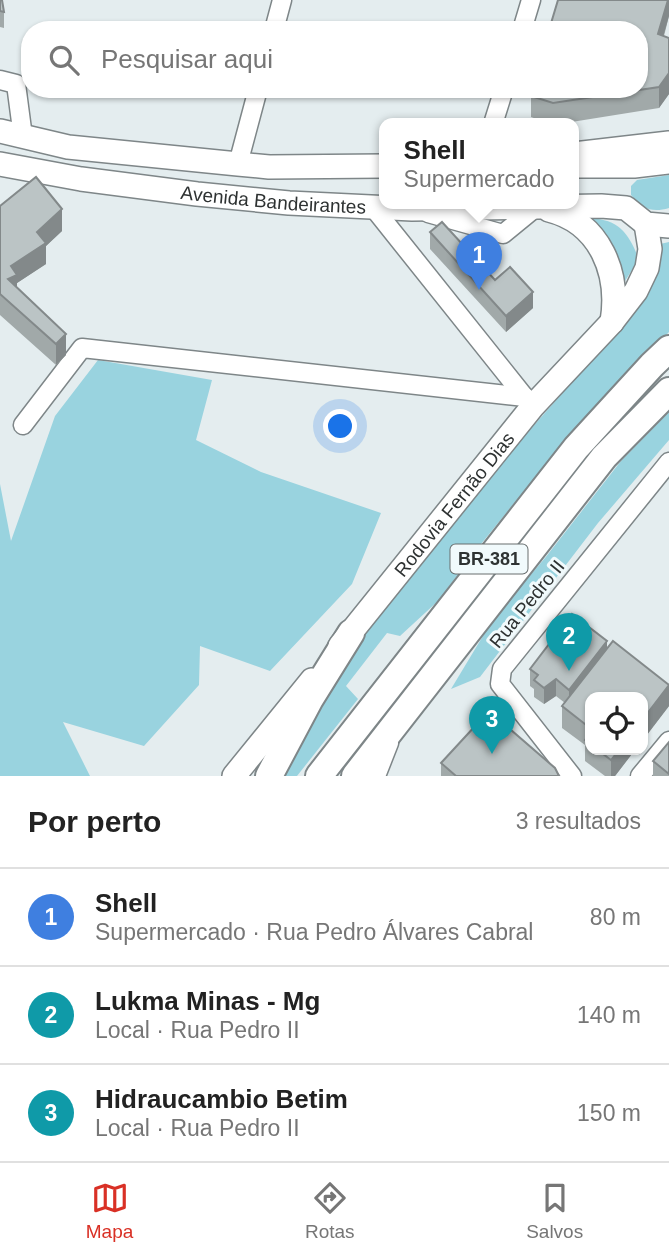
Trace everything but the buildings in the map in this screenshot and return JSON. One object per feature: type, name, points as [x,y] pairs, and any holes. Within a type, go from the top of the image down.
[{"type":"highway","name":"BR-381","points":[[319,776],[576,448],[669,349]]},
{"type":"highway","name":"BR-381","points":[[355,776],[604,457],[669,391]]},
{"type":"highway","name":"BR-381","points":[[269,776],[310,699],[351,634]]},
{"type":"main road","name":"Avenida Bandeirantes","points":[[0,131],[68,147],[269,167],[379,166]]},
{"type":"main road","points":[[579,153],[669,143]]},
{"type":"main road","points":[[579,166],[669,163]]},
{"type":"main road","name":"Avenida Bandeirantes","points":[[0,164],[81,179],[197,194],[289,203],[379,207]]},
{"type":"main road","points":[[634,166],[624,174],[620,186],[621,199],[626,208],[658,225]]},
{"type":"main road","name":"Avenida Bandeirantes","points":[[579,206],[626,208]]},
{"type":"main road","points":[[544,209],[572,220],[588,232],[600,247],[614,284],[612,323]]},
{"type":"main road","name":"Rodovia Fernão Dias","points":[[234,776],[351,634],[529,402],[612,323],[636,291],[647,268],[658,225]]},
{"type":"street","points":[[276,21],[282,0]]},
{"type":"street","points":[[525,21],[531,0]]},
{"type":"street","points":[[0,80],[16,84],[23,137]]},
{"type":"street","points":[[238,164],[256,98]]},
{"type":"street","points":[[495,118],[500,98]]},
{"type":"street","points":[[372,206],[529,402]]},
{"type":"street","points":[[412,209],[503,234],[534,209]]},
{"type":"street","points":[[23,425],[82,348],[529,402]]},
{"type":"street","name":"Rua Pedro II","points":[[572,776],[500,684],[502,669],[669,462]]},
{"type":"street","points":[[376,776],[398,721]]},
{"type":"street","points":[[640,776],[669,741]]},
{"type":"shaded area","points":[[669,175],[669,208],[648,209],[631,195],[631,186],[637,180]]},
{"type":"shaded area","points":[[590,218],[616,225],[631,242],[639,259],[625,281]]},
{"type":"shaded area","points":[[669,242],[669,332],[541,470],[438,601],[400,636],[387,633],[346,686],[358,699],[297,776],[280,776],[364,632],[513,449],[642,303],[660,244]]},
{"type":"shaded area","points":[[98,360],[212,380],[196,440],[261,472],[381,513],[352,584],[270,671],[200,646],[199,685],[144,746],[63,722],[90,776],[0,776],[0,484],[11,541],[55,416]]},
{"type":"shaded area","points":[[669,412],[669,440],[598,523],[480,677],[451,689],[495,616],[545,558],[621,461]]},
{"type":"place","name":"Shell","points":[[479,290]]},
{"type":"place","name":"Lukma Minas - Mg","points":[[569,671]]},
{"type":"place","name":"Hidraucambio Betim","points":[[492,754]]}]
